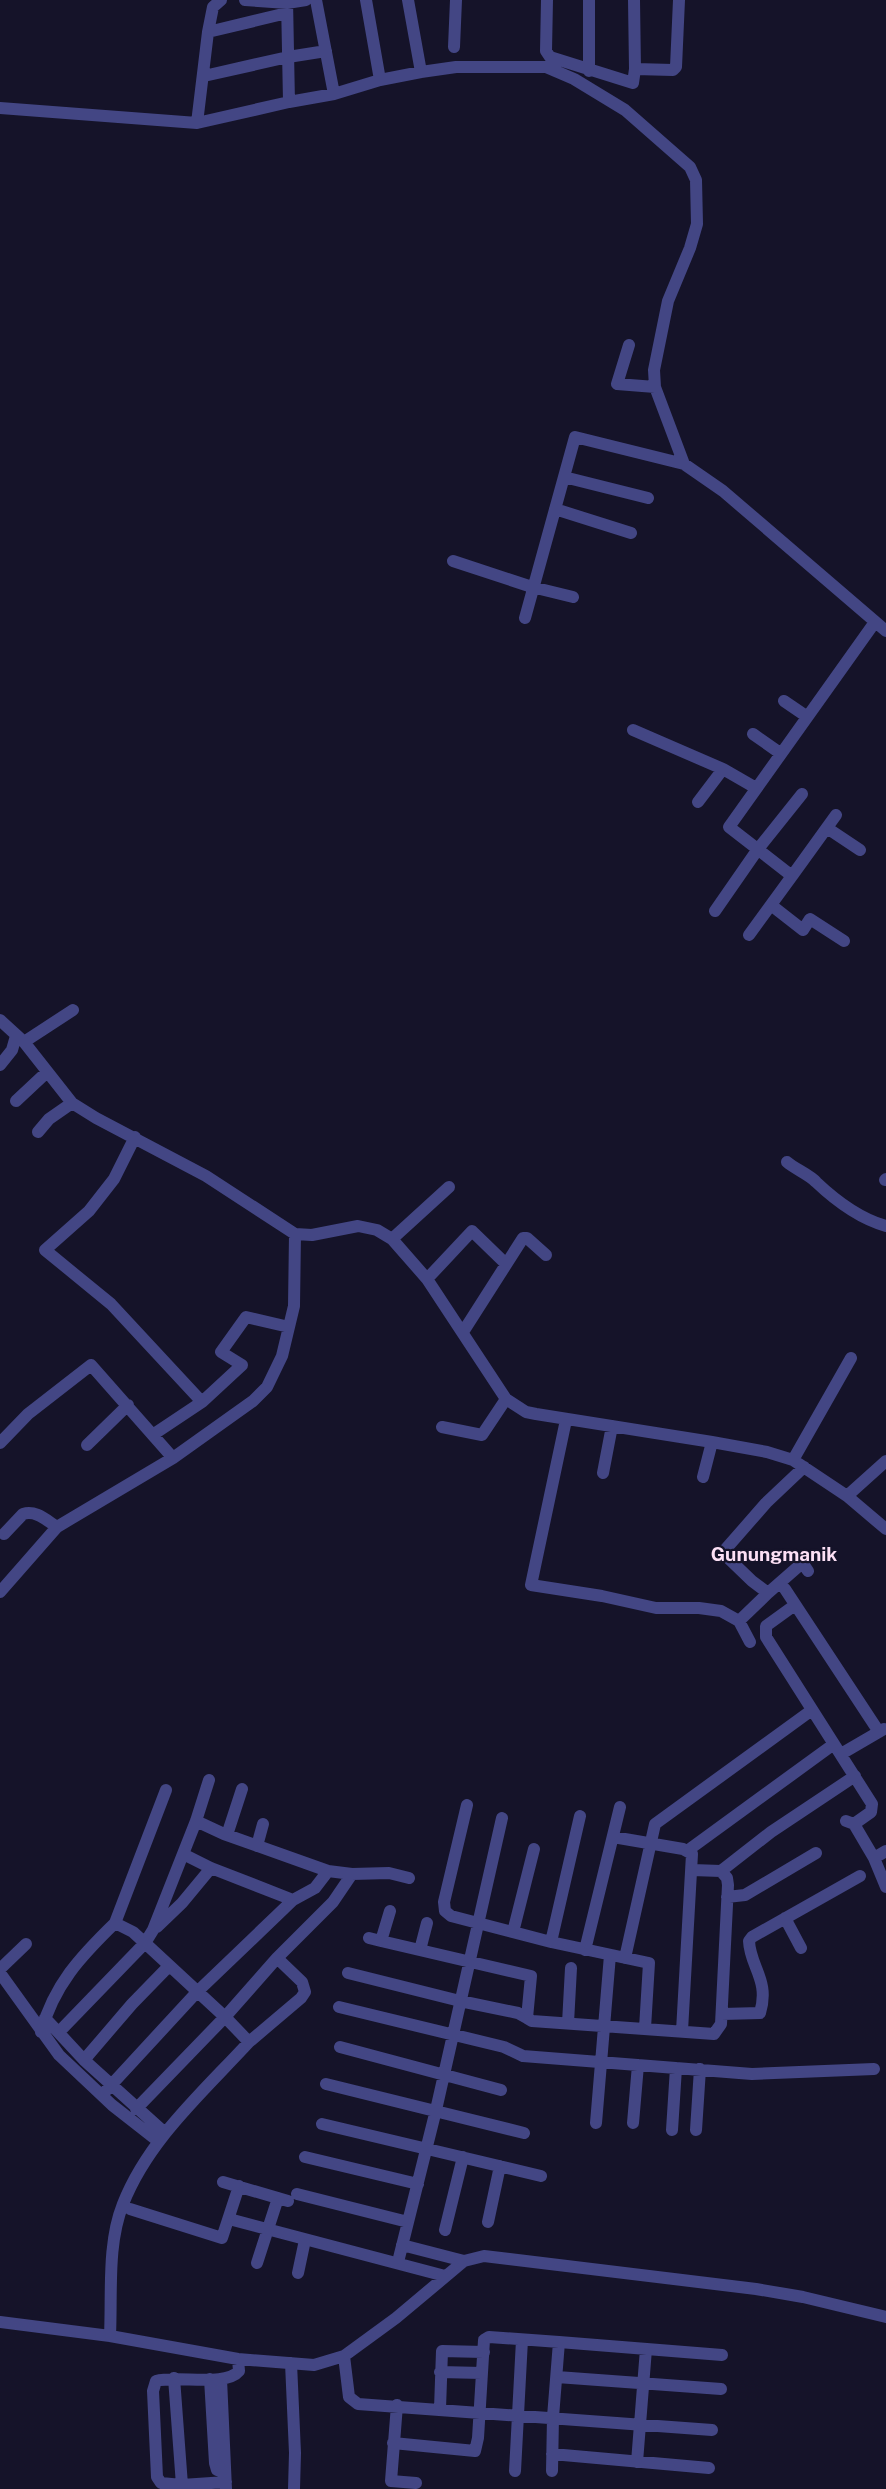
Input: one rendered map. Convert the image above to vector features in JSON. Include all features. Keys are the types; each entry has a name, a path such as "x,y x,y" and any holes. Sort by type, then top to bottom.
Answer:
{"street":[{"path":"196,123 213,7 221,0"},
{"path":"245,0 287,5"},
{"path":"208,32 306,0"},
{"path":"316,0 334,94"},
{"path":"366,0 380,80"},
{"path":"408,0 421,72"},
{"path":"454,47 456,0"},
{"path":"547,0 546,51 554,60 633,83 635,70 634,0"},
{"path":"588,71 589,0"},
{"path":"635,70 675,69 678,56 679,0"},
{"path":"287,5 289,102"},
{"path":"204,76 288,57 326,51"},
{"path":"0,108 196,123 334,94 380,80 456,67 546,66 574,79 625,110 690,167 696,180 697,224 690,248 668,301 656,353 655,387 684,464"},
{"path":"629,345 617,384 655,387"},
{"path":"525,618 532,587 575,437 684,464 722,491 886,630"},
{"path":"564,477 648,498"},
{"path":"554,509 631,533"},
{"path":"453,561 532,587 573,597"},
{"path":"792,876 729,827 806,716 875,622"},
{"path":"784,701 806,716"},
{"path":"633,730 723,769 756,788"},
{"path":"753,734 780,754"},
{"path":"698,802 723,769"},
{"path":"715,911 758,849 802,794"},
{"path":"748,935 836,815"},
{"path":"827,828 860,850"},
{"path":"771,904 803,930 810,919 844,940"},
{"path":"0,1064 20,1039 73,1010"},
{"path":"0,1020 20,1039 72,1103 96,1118 206,1176 295,1234 312,1235 358,1226 377,1230 392,1239 427,1279 463,1332 483,1367 506,1399 526,1412 767,1452 798,1463 847,1496 886,1529"},
{"path":"16,1101 47,1072"},
{"path":"38,1132 49,1119 72,1103"},
{"path":"135,1137 114,1179 89,1211 45,1250 111,1304 202,1402"},
{"path":"787,1162 816,1182 829,1194 873,1221 886,1226"},
{"path":"392,1239 449,1187"},
{"path":"427,1279 472,1231 505,1263"},
{"path":"0,1592 57,1527 173,1458 253,1401 267,1387 282,1356 294,1306 295,1234"},
{"path":"463,1332 505,1263 525,1237 546,1255"},
{"path":"154,1434 202,1402 242,1365 221,1352 246,1317 289,1327"},
{"path":"768,1593 752,1581 725,1555 724,1551 798,1463 851,1358"},
{"path":"0,1443 28,1414 90,1365 154,1434 173,1458"},
{"path":"442,1427 482,1435 506,1399"},
{"path":"87,1445 128,1405"},
{"path":"566,1420 531,1585 602,1596 656,1608 712,1609 720,1611 739,1621 750,1642"},
{"path":"603,1473 612,1426"},
{"path":"703,1477 712,1442"},
{"path":"847,1496 886,1460"},
{"path":"4,1534 23,1514 30,1512 57,1527"},
{"path":"739,1621 800,1565 804,1565 808,1571"},
{"path":"687,1851 838,1749 882,1730 784,1589"},
{"path":"795,1605 766,1626 766,1637 855,1776 873,1808 850,1822 874,1858 886,1887"},
{"path":"625,1958 655,1824 660,1818 812,1710"},
{"path":"692,1870 720,1871 771,1832 855,1776"},
{"path":"59,2032 145,1943 153,1930 196,1822 209,1780"},
{"path":"227,1835 242,1789"},
{"path":"41,2032 59,1985 78,1961 115,1923 166,1790"},
{"path":"467,1805 444,1902 445,1911 451,1916 479,1924 585,1950 649,1963 645,2028"},
{"path":"585,1950 620,1807"},
{"path":"551,1942 580,1816"},
{"path":"398,2262 436,2110 502,1818"},
{"path":"196,1822 328,1871 352,1874 389,1873 409,1878"},
{"path":"257,1846 263,1824"},
{"path":"613,1837 687,1851 692,1854 682,2031"},
{"path":"514,1932 534,1849"},
{"path":"874,1858 886,1851"},
{"path":"727,1897 745,1895 816,1853"},
{"path":"183,1854 211,1868 293,1900"},
{"path":"153,1930 182,1903 211,1868"},
{"path":"102,2095 197,1992 293,1900 316,1888 328,1871"},
{"path":"348,1973 460,2001 518,2013 532,2021 714,2034 720,2029 722,2014 727,1897 727,1878 720,1871"},
{"path":"136,2109 225,2017 276,1958 333,1902 352,1874"},
{"path":"722,2014 760,2013 763,1992 761,1976 749,1941 785,1918 860,1876"},
{"path":"390,1911 375,1939 470,1962 532,1970 526,2018"},
{"path":"785,1918 800,1948"},
{"path":"115,1923 133,1932 225,2017 249,2042"},
{"path":"420,1950 427,1923"},
{"path":"26,1944 0,1971 25,2005 41,2032 60,2055 102,2095 162,2137"},
{"path":"596,2123 610,1955"},
{"path":"110,2336 112,2256 123,2204 131,2187 162,2137 249,2042 301,1998 304,1992 302,1982 276,1958"},
{"path":"84,2060 132,2004 169,1966"},
{"path":"568,2023 571,1968"},
{"path":"339,2007 504,2047 523,2056 752,2074 874,2069"},
{"path":"45,2018 84,2060 113,2084 162,2137"},
{"path":"340,2047 500,2090"},
{"path":"633,2124 638,2065"},
{"path":"672,2130 676,2068"},
{"path":"696,2130 700,2069"},
{"path":"326,2084 524,2133"},
{"path":"322,2124 541,2176"},
{"path":"445,2230 463,2156"},
{"path":"305,2157 418,2184"},
{"path":"488,2222 500,2166"},
{"path":"223,2182 288,2198 408,2222"},
{"path":"130,2209 220,2238 223,2237 239,2186"},
{"path":"257,2263 267,2230 288,2198"},
{"path":"229,2219 305,2240 398,2262 445,2276"},
{"path":"298,2273 305,2240"},
{"path":"402,2245 464,2261"},
{"path":"0,2322 110,2336 238,2359 314,2365 344,2356 396,2318 464,2261 484,2256 803,2296 886,2317"},
{"path":"393,2443 475,2451 484,2340 489,2337 722,2355"},
{"path":"515,2471 522,2340"},
{"path":"552,2471 553,2416 559,2342"},
{"path":"638,2462 646,2349"},
{"path":"440,2409 442,2351 484,2352"},
{"path":"344,2356 349,2396 354,2402 517,2415 553,2416 712,2430"},
{"path":"216,2379 226,2481 182,2485 161,2483 157,2477 153,2391 156,2381 174,2378 216,2379 236,2374 239,2370 238,2359"},
{"path":"291,2364 295,2453 294,2489"},
{"path":"440,2372 482,2373"},
{"path":"557,2377 721,2388"},
{"path":"174,2378 182,2485"},
{"path":"397,2405 391,2481 416,2484"},
{"path":"552,2454 709,2468"}],"district":[{"name":"Gunungmanik","path":"774,1554"}]}
